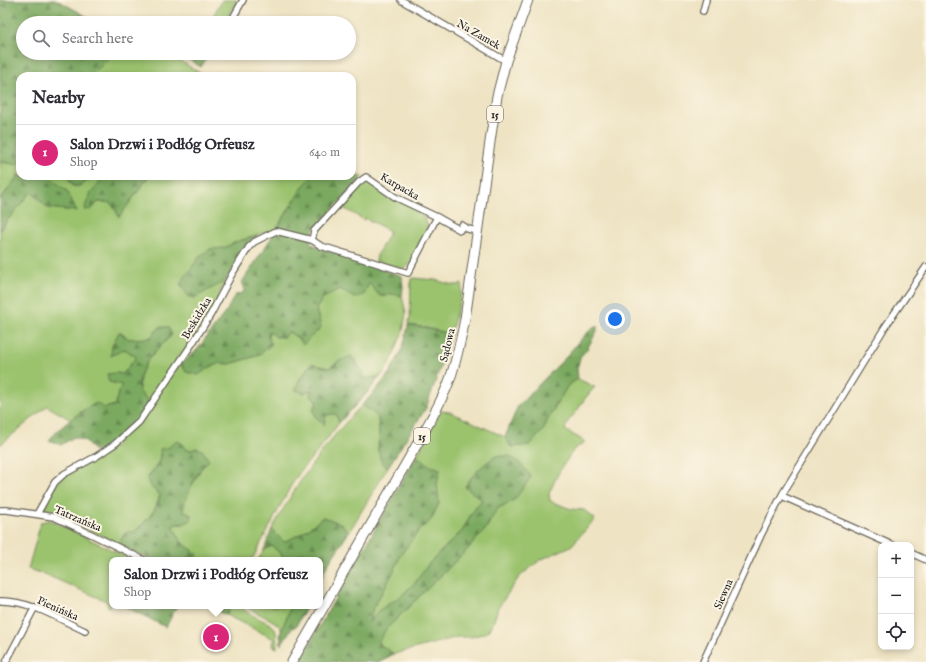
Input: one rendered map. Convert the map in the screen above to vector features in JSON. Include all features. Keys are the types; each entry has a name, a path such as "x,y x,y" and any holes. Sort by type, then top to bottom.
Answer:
{"main road":[{"name":"Sądowa","path":"323,608 433,416 450,381 461,343 465,319 496,102 506,61 528,0"},
{"name":"Sądowa","path":"292,662 322,609"}],"street":[{"path":"234,16 243,0"},
{"name":"Na Zamek","path":"401,0 506,61"},
{"path":"703,11 706,0"},
{"name":"Karpacka","path":"312,240 314,231 359,182 366,177 396,197 460,230 462,225 477,231"},
{"name":"Beskidzka","path":"37,514 55,482 64,474 97,456 116,443 139,422 192,344 211,314 232,274 249,247 254,242 276,231 312,240 321,246 408,273 437,217"},
{"name":"Siewna","path":"703,662 761,535 782,496 885,327 926,267"},
{"path":"782,496 885,542"},
{"name":"Tatrzańska","path":"0,510 54,517 138,557"},
{"path":"914,554 926,560"},
{"name":"Pienińska","path":"0,601 35,607 85,631"},
{"path":"6,662 35,607"}],"green space":[{"path":"0,0 57,0 86,16 16,16 16,60 107,60 95,72 16,72 16,164 0,163"},
{"path":"222,0 237,0 228,16 213,16"},
{"path":"107,60 179,60 198,72 95,72"},
{"path":"190,60 205,60 201,67"},
{"path":"0,163 16,164 16,178 0,200"},
{"path":"356,175 362,177 312,232 310,243 325,250 402,276 402,296 394,294 380,296 369,283 364,295 354,298 340,289 323,298 316,309 321,328 303,345 299,339 289,332 284,337 276,337 269,331 268,337 272,344 259,355 230,364 220,363 210,367 198,375 186,372 181,364 197,350 227,310 235,295 244,292 242,282 304,185 309,180 356,180"},
{"path":"16,178 16,180 54,180 67,191 77,211 48,208 31,192 0,230 0,200"},
{"path":"53,180 69,180 73,186 79,186 89,180 101,180 89,196 98,202 109,202 114,207 119,217 146,180 309,180 304,185 276,229 236,242 224,248 210,249 228,277 208,316 149,402 139,391 139,381 142,371 153,354 172,335 160,327 150,338 129,339 120,332 111,355 125,349 136,357 123,374 116,373 123,385 118,393 115,405 105,408 85,409 71,420 47,406 0,445 0,230 31,192 48,208 77,211"},
{"path":"69,180 89,180 79,186 73,186"},
{"path":"101,180 146,180 119,217 114,206 107,202 98,202 92,209 84,210 89,196"},
{"path":"365,180 420,210 428,226 412,262 404,269 376,261 377,255 390,231 365,218 364,220 340,206 345,199"},
{"path":"259,235 248,246 228,277 220,284 194,298 189,297 180,284 199,257 210,249 224,248 236,242"},
{"path":"413,278 435,280 453,285 462,283 461,296 451,334 408,325 410,318 411,280"},
{"path":"369,283 380,296 394,294 402,296 406,313 403,331 392,359 381,376 364,379 339,361 329,368 320,366 307,368 298,381 312,390 317,403 313,409 316,417 324,424 326,415 336,413 339,423 293,482 254,557 189,557 188,548 172,527 175,524 183,524 183,506 188,493 201,469 209,460 197,448 191,450 185,449 184,445 176,440 160,453 157,464 147,479 152,488 160,495 156,506 146,520 134,532 125,533 119,545 93,531 46,513 45,507 47,502 53,489 62,478 114,447 181,364 198,375 210,367 220,363 230,364 259,355 268,337 269,331 284,337 288,332 297,338 303,345 321,328 316,309 323,298 340,289 347,294"},
{"path":"408,325 451,334 426,408 388,467 382,463 378,451 378,418 362,405 392,369 406,337"},
{"path":"597,326 597,331 587,349 581,356 577,368 578,379 568,385 544,429 530,445 511,447 505,437 518,406 567,356 585,335"},
{"path":"160,327 168,327 172,335 148,360 142,371 139,381 139,391 149,402 138,420 108,446 95,452 86,441 74,437 61,445 49,440 71,419 96,403 105,408 115,405 122,385 109,382 107,374 123,374 136,357 125,349 111,356 112,346 119,332 129,339 150,338"},
{"path":"351,356 362,372 364,379 381,376 339,423 336,414 326,415 324,425 316,417 313,409 317,403 315,398 310,395 312,390 303,393 296,390 297,384 312,363 329,368 339,361"},
{"path":"578,379 595,387 570,419 565,430 584,441 584,443 574,449 559,472 549,493 550,501 571,509 584,510 595,519 571,546 540,560 519,577 498,608 493,624 486,633 471,637 458,637 394,654 378,643 386,629 464,553 485,530 497,509 515,499 496,456 479,469 465,487 482,500 471,514 463,530 430,562 415,583 401,596 378,611 369,623 373,608 394,571 400,556 419,530 431,520 439,503 437,484 440,469 430,466 423,460 416,457 441,411 450,412 505,437 511,447 529,445 544,429 568,385"},
{"path":"362,405 378,418 378,451 382,463 388,467 349,532 342,524 323,517 305,531 284,542 272,529 281,512 312,464"},
{"path":"176,440 184,445 185,449 191,450 197,448 202,450 209,460 202,467 185,501 183,511 192,516 190,521 183,524 175,524 173,527 181,542 198,554 196,557 145,557 119,545 125,532 135,532 150,515 159,501 160,495 150,486 147,479 159,462 160,449 168,448"},
{"path":"496,456 510,456 522,465 531,477 515,499 497,509 485,530 464,553 386,629 378,643 394,654 378,662 299,662 416,457 423,460 430,466 440,469 437,484 439,503 431,520 419,530 400,556 394,571 373,608 369,622 378,611 401,596 415,583 430,562 463,530 471,514 482,500 465,487 479,469"},
{"path":"323,517 342,524 349,532 325,569 323,575 323,557 282,557 272,546 264,550 272,529 284,542 305,531"},
{"path":"49,520 127,557 109,557 109,607 106,601 44,574 28,569 41,522"},
{"path":"272,546 282,557 260,557 264,550"},
{"path":"130,609 175,609 166,627"},
{"path":"213,609 229,609 226,615"},
{"path":"229,609 244,609 248,613 270,624 275,628 277,648 273,646 274,639 226,615"},
{"path":"251,609 290,609 282,631 275,622"},
{"path":"290,609 305,609 296,626 291,629 281,645 280,634"}],"place":[{"name":"Salon Drzwi i Podłóg Orfeusz","path":"216,637"}]}
